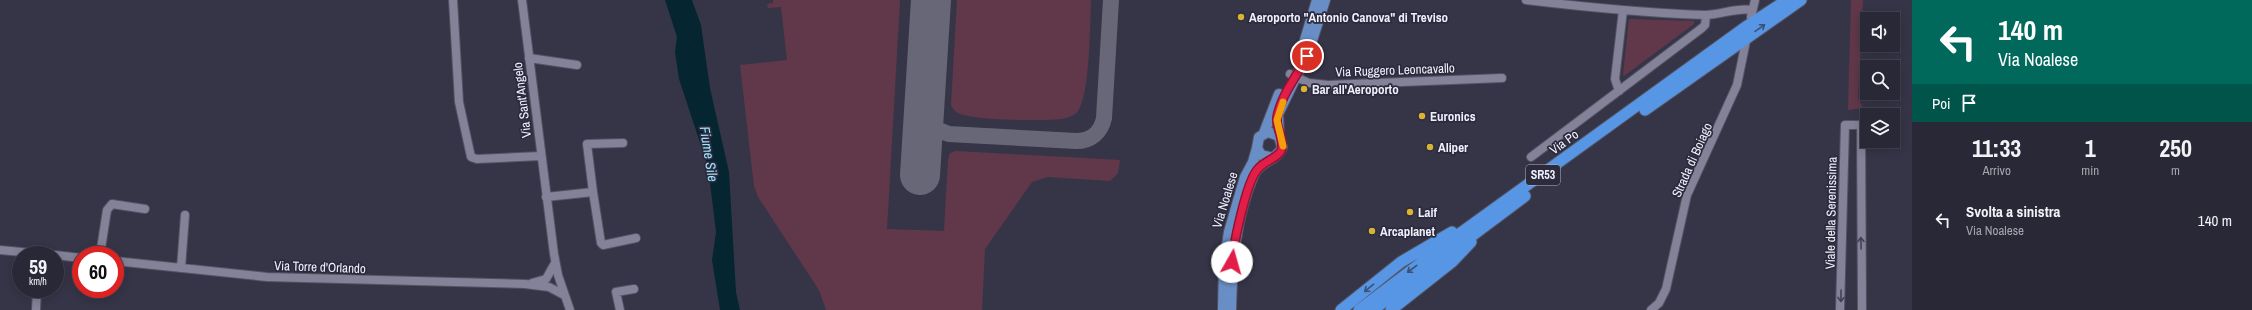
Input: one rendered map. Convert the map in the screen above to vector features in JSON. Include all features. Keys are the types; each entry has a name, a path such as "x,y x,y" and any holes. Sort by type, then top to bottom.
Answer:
{"highway":[{"name":"Via Po","path":"1373,310 1487,219 1742,30 1787,0"},
{"name":"Via Po","path":"1359,310 1716,58 1801,0"},
{"path":"1341,310 1401,262 1434,241 1487,219"},
{"path":"1391,310 1452,262 1487,219"}],"main road":[{"path":"1317,0 1304,46 1293,76 1278,114 1279,136 1282,148 1280,153 1273,158 1261,155 1257,148 1257,140 1264,133 1272,110 1293,76 1313,42 1325,0"},
{"path":"1264,133 1272,132 1279,136"},
{"name":"Via Noalese","path":"1222,310 1224,265 1229,232 1245,177 1253,162 1257,148"},
{"name":"Via Noalese","path":"1231,310 1232,262 1242,213 1255,172 1273,158"}],"street":[{"path":"453,0 459,102 471,157 477,159 541,156"},
{"name":"Via Sant'Angelo","path":"522,0 555,263 570,310"},
{"path":"1526,0 1622,10 1706,15 1742,8 1752,13 1754,0"},
{"path":"1619,91 1615,79 1622,10"},
{"path":"1531,157 1705,26 1706,15"},
{"name":"Strada di Boiago","path":"1651,310 1659,303 1666,289 1687,195 1737,85 1746,41"},
{"path":"529,58 577,65"},
{"name":"Via Ruggero Leoncavallo","path":"1293,76 1310,83 1351,85 1502,78"},
{"name":"Viale della Serenissima","path":"1840,310 1845,125 1857,125 1862,310"},
{"path":"623,143 587,144 593,192 601,243 603,245 636,238"},
{"path":"546,197 593,192"},
{"path":"101,246 107,210 112,204 145,209"},
{"path":"181,268 185,215"},
{"path":"0,250 12,251"},
{"name":"Via Torre d'Orlando","path":"124,262 267,277 546,284 564,295"},
{"path":"546,284 555,263"},
{"path":"546,284 560,280"},
{"path":"620,310 616,292 634,289"},
{"path":"36,310 37,298"}],"shaded area":[{"path":"773,0 900,0 887,229 944,231 948,160 950,153 956,151 1120,160 1118,173 1110,181 1048,177 1032,182 985,249 982,310 826,310 819,290 758,197 754,186 740,65 787,60 781,7 768,8 767,4 773,3"},
{"path":"957,0 1091,0 1087,75 1082,103 1078,111 1064,119 1053,120 991,119 964,115 956,112 951,105"},
{"path":"1851,0 1863,0 1862,12 1860,12 1860,52 1858,98 1863,108 1848,110"},
{"path":"1629,19 1694,21 1694,24 1624,76"}],"water":[{"name":"Fiume Sile","path":"665,0 692,0 701,25 710,88 729,172 736,292 740,310 720,310 712,260 716,232 708,167 679,79 675,52 677,37"}],"taxiway":[{"path":"925,99 926,112 930,122 937,129 949,134 1076,141 1090,138 1098,132 1104,118 1111,0"}],"runway":[{"path":"920,175 931,0"}],"slow traffic":[{"path":"1283,102 1278,114 1277,125 1283,146"}],"place":[{"name":"Aeroporto \"Antonio Canova\" di Treviso","path":"1241,17"},
{"name":"Bar all'Aeroporto","path":"1304,89"},
{"name":"Euronics","path":"1422,116"},
{"name":"Aliper","path":"1430,147"},
{"name":"Laif","path":"1410,212"},
{"name":"Arcaplanet","path":"1372,231"}],"route":[{"path":"1232,262 1234,242 1251,182 1255,172 1281,151 1283,144 1279,136 1277,123 1278,115 1284,100 1307,56"}]}
